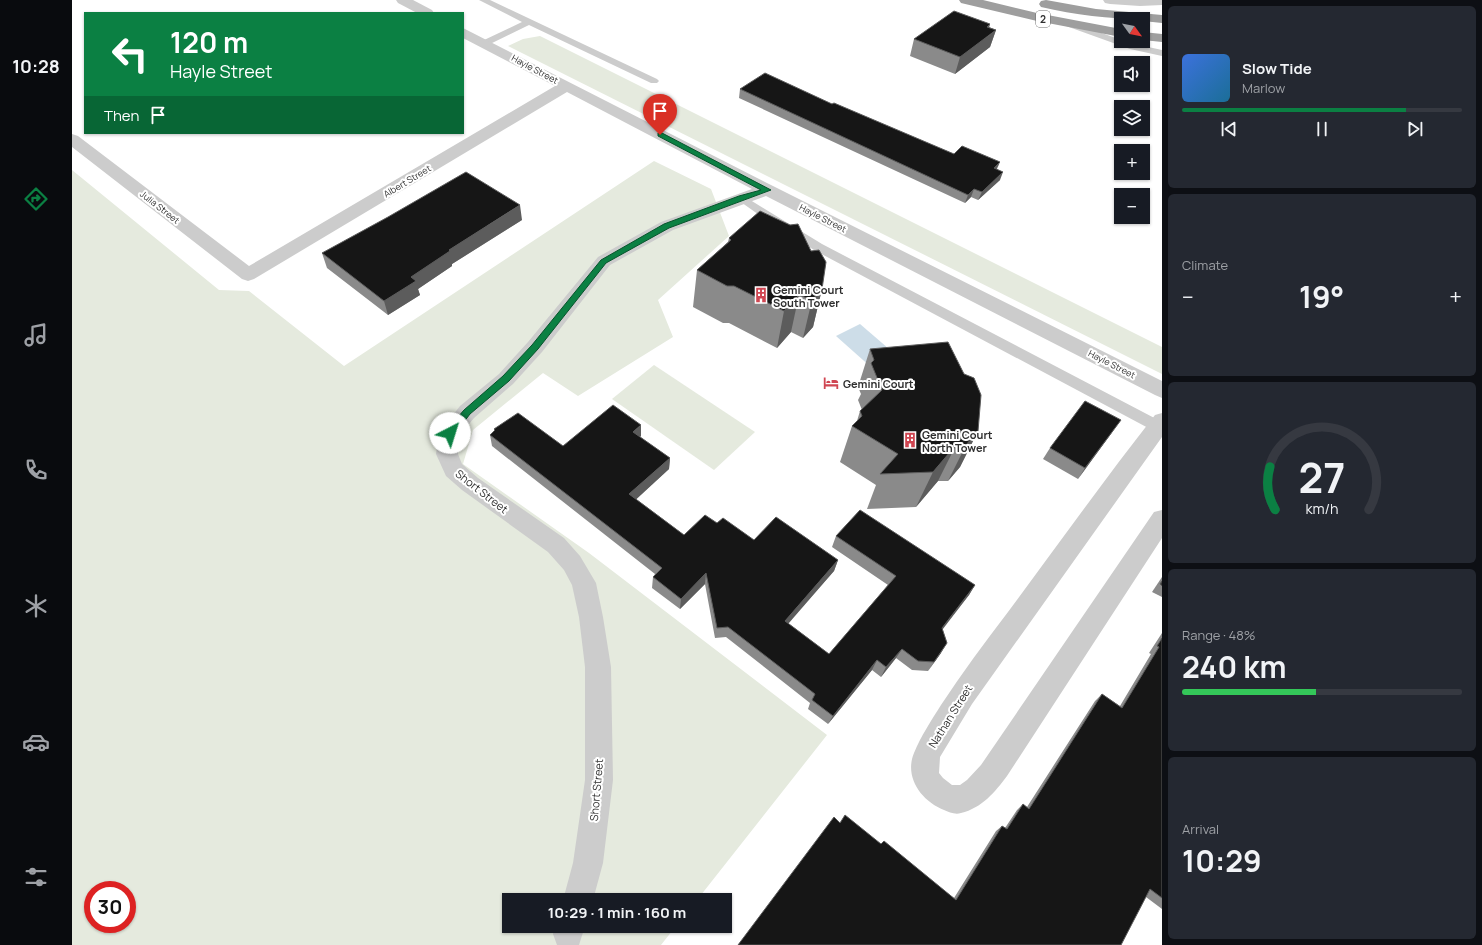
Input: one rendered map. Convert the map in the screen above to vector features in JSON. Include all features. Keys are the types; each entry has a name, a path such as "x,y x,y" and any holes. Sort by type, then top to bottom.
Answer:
{"highway":[{"name":"2","path":"966,0 1012,12 1114,32"},
{"name":"2","path":"1034,1 1096,12 1162,19"},
{"path":"1150,37 1162,38"}],"street":[{"path":"403,0 426,12"},
{"path":"1110,0 1140,2 1162,1"},
{"name":"Hayle Street","path":"464,32 767,190 1162,390"},
{"name":"Albert Street","path":"248,275 566,86"},
{"name":"Julia Street","path":"72,140 248,275"},
{"name":"Short Street","path":"580,893 588,863 599,780 598,667 592,617 584,583 572,563 556,545 470,484 454,470 448,454 450,433 467,412 506,379 535,347 604,261 667,226 767,190"},
{"name":"Nathan Street","path":"1160,425 971,683 930,748 926,760 926,774 930,785 940,794 946,798 958,800 971,795 981,787 997,766 1162,519"}],"lane":[{"path":"483,0 654,81"},
{"path":"485,43 529,22"},
{"path":"1063,22 1134,47 1162,53"},
{"path":"742,198 766,215 818,247 1160,425"}],"shaded area":[{"path":"540,36 1162,347 1162,374 508,46 523,39"},
{"path":"654,161 711,189 729,236 658,300 673,337 578,396 543,373 473,430 463,464 589,553 827,735 703,893 502,893 502,933 670,933 661,945 72,945 72,170 219,290 249,291 344,366"},
{"path":"860,324 896,355 872,368 836,336"},
{"path":"654,365 755,432 714,470 612,399"}],"building":[{"path":"954,11 990,24 987,27 996,30 960,57 914,39"},
{"path":"765,73 832,104 834,103 954,154 962,146 1000,162 994,168 1003,172 982,192 974,189 968,195 740,89"},
{"path":"466,172 520,205 449,250 450,251 411,277 416,281 384,301 322,253 388,217"},
{"path":"760,211 790,225 798,224 811,251 819,250 826,262 822,289 812,300 799,295 784,311 734,286 727,286 697,270 731,240 729,238"},
{"path":"948,342 964,374 974,378 981,395 978,431 966,445 956,445 933,472 880,474 898,454 852,426 862,416 860,411 882,390 871,363 874,360 870,349"},
{"path":"1085,401 1121,420 1085,468 1050,448"},
{"path":"613,405 641,425 633,432 670,458 629,494 684,535 705,515 717,523 723,518 754,540 776,517 838,560 785,621 829,654 896,576 836,536 860,510 975,585 942,628 947,643 934,662 918,661 902,649 886,667 877,660 833,716 812,700 815,694 728,627 717,628 706,573 681,599 653,577 662,568 490,435 495,430 494,429 518,413 563,446"},
{"path":"1162,638 1162,898 1150,889 1121,945 738,945 834,817 840,823 845,815 881,844 884,841 956,900 1002,826 1007,829 1023,804 1029,809 1102,694 1122,708 1159,647 1157,646"}],"place":[{"name":"Gemini Court South Tower","path":"761,295"},
{"name":"Gemini Court","path":"831,383"},
{"name":"Gemini Court North Tower","path":"910,440"}],"route":[{"path":"450,433 467,412 506,379 535,347 604,261 667,226 767,190 660,135"}]}
